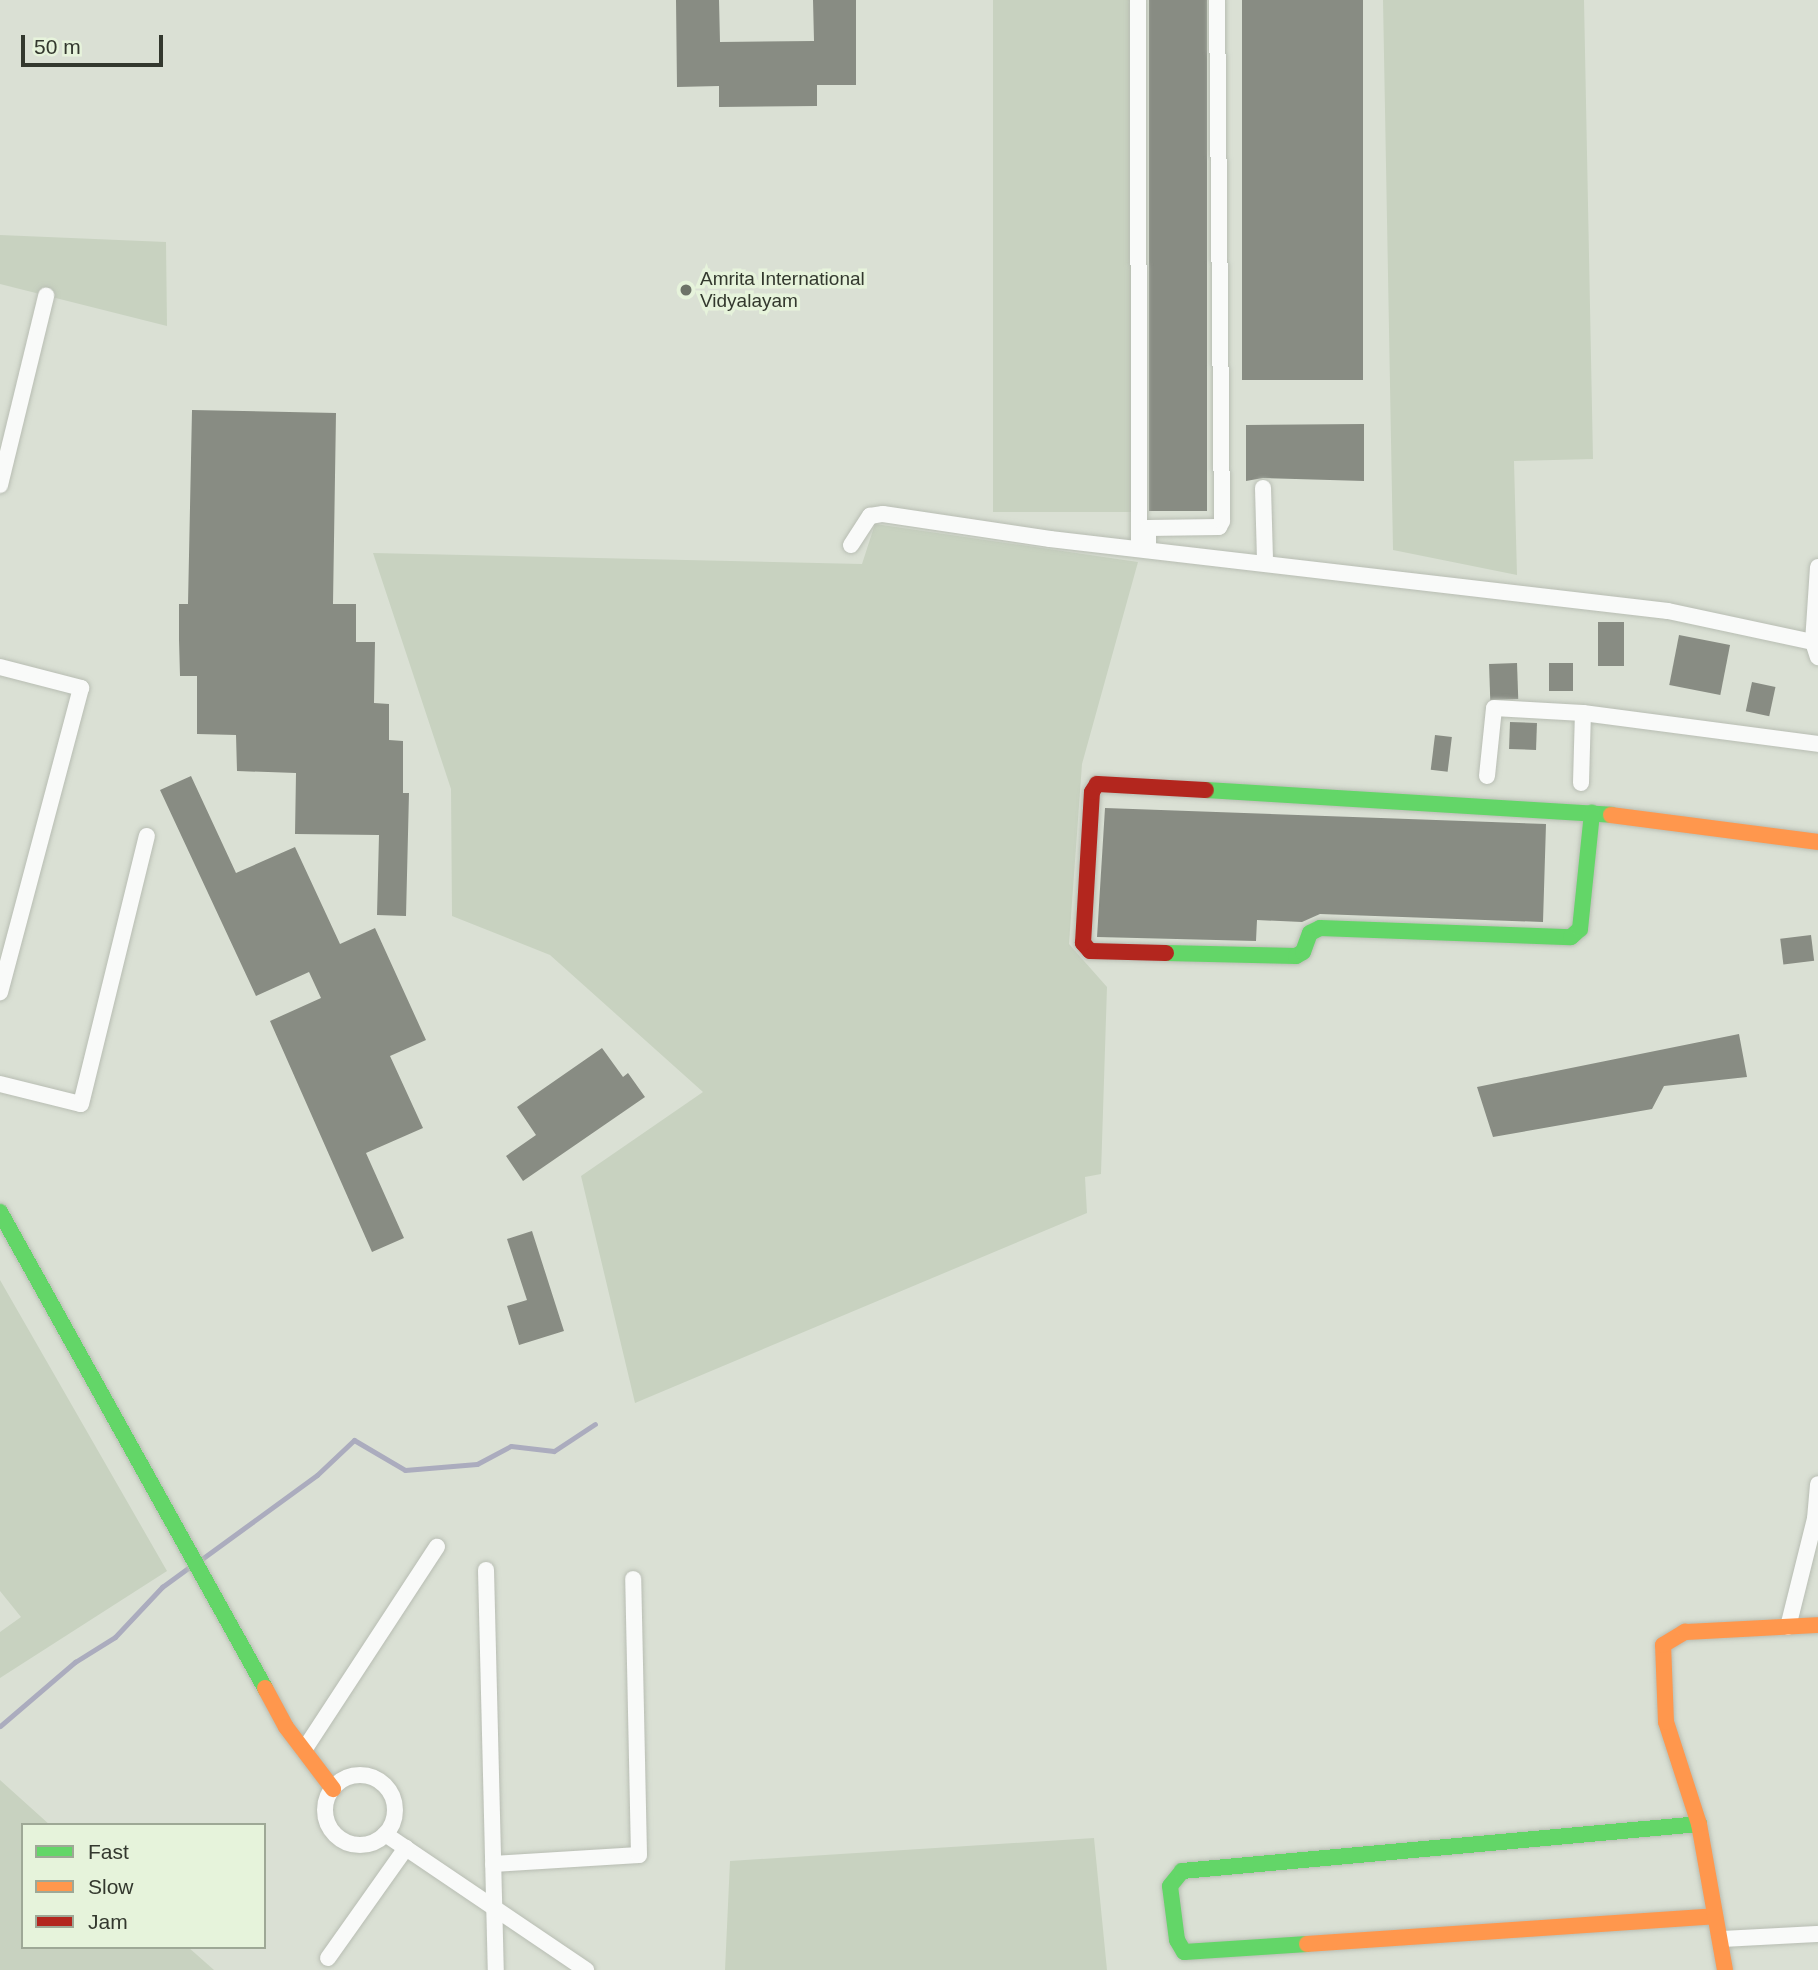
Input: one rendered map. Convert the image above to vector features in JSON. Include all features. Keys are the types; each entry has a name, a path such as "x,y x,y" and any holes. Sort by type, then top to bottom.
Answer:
{"street":[{"path":"1138,0 1143,547"},
{"path":"1144,528 1219,527 1222,521 1217,0"},
{"path":"0,485 46,296"},
{"path":"1263,488 1265,561"},
{"path":"851,545 870,516 883,514 1050,539 1265,561 1668,611 1815,650 1818,567"},
{"path":"0,667 81,688 0,992"},
{"path":"1488,776 1494,708 1583,713 1818,744"},
{"path":"1581,783 1583,713"},
{"path":"1592,813 1580,929 1571,937 1320,928 1310,933 1303,951 1296,956 1090,951 1083,943 1092,792 1097,784 1592,813 1818,842"},
{"path":"0,1084 81,1104 147,836"},
{"path":"0,1212 286,1727 333,1789"},
{"path":"1788,1628 1817,1519 1818,1484"},
{"path":"304,1750 437,1547"},
{"path":"486,1570 496,1970"},
{"path":"493,1864 639,1855 633,1579"},
{"path":"1725,1970 1699,1824 1666,1722 1663,1645 1685,1632 1818,1625"},
{"path":"353,1776 381,1782 395,1807 386,1834 357,1845 338,1837 325,1810 333,1789 353,1776"},
{"path":"1699,1824 1182,1871 1170,1886 1177,1940 1184,1952 1714,1916"},
{"path":"386,1834 586,1970"},
{"path":"327,1958 407,1848"},
{"path":"1721,1939 1818,1934"}],"green space":[{"path":"993,0 1131,0 1131,512 993,512"},
{"path":"1383,0 1584,0 1593,459 1514,461 1517,575 1393,550"},
{"path":"0,235 166,242 167,326 0,284"},
{"path":"875,524 1138,562 1082,764 1069,944 1107,987 1101,1174 1085,1177 1087,1213 635,1403 581,1176 703,1092 550,955 452,916 451,789 373,553 862,564"},
{"path":"0,1280 167,1571 0,1678 0,1632 21,1617 0,1591"},
{"path":"0,1780 48,1823 21,1823 21,1949 190,1949 214,1970 0,1970"},
{"path":"1094,1838 1107,1970 725,1970 730,1861"}],"building":[{"path":"676,0 719,0 720,42 814,41 813,0 856,0 856,85 817,85 817,106 719,107 719,86 677,87"},
{"path":"1149,0 1207,0 1207,511 1149,511"},
{"path":"1242,0 1363,0 1363,380 1242,380"},
{"path":"192,410 336,413 333,604 356,604 356,642 375,642 374,703 389,704 389,740 403,741 403,793 409,793 406,916 377,915 379,835 295,834 296,773 237,771 236,735 197,734 197,676 180,676 179,640 179,604 188,604"},
{"path":"1364,424 1364,481 1263,478 1246,481 1246,425"},
{"path":"1598,622 1624,622 1624,666 1598,666"},
{"path":"1679,635 1730,645 1720,695 1669,685"},
{"path":"1517,663 1518,699 1490,700 1489,664"},
{"path":"1549,663 1573,663 1573,691 1549,691"},
{"path":"1752,682 1775,687 1769,716 1746,711"},
{"path":"1510,722 1537,723 1536,750 1509,749"},
{"path":"1435,735 1452,737 1448,772 1431,770"},
{"path":"191,776 236,873 295,847 340,944 375,928 426,1040 390,1056 423,1128 366,1153 404,1238 372,1252 270,1021 321,998 309,972 256,996 160,790"},
{"path":"1105,808 1546,824 1543,922 1320,914 1302,922 1257,920 1256,941 1097,937"},
{"path":"1811,935 1814,961 1783,965 1780,939"},
{"path":"1739,1034 1747,1077 1664,1086 1652,1109 1493,1137 1477,1087"},
{"path":"602,1048 623,1077 628,1073 645,1097 523,1181 506,1156 536,1135 517,1107"},
{"path":"532,1231 564,1331 519,1345 507,1306 527,1300 507,1239"}],"waterway":[{"path":"199,1561 317,1475 354,1440 405,1470 477,1464 511,1446 554,1451 595,1424"},
{"path":"0,1726 75,1662 115,1637 162,1587 191,1566"}],"traffic: fast":[{"path":"1206,790 1611,815"},
{"path":"1166,953 1296,956 1303,952 1310,933 1320,928 1571,937 1580,929 1592,813"},
{"path":"0,1212 265,1688"},
{"path":"1307,1944 1184,1952 1177,1940 1170,1886 1182,1871 1699,1824"}],"traffic: slow":[{"path":"1611,815 1818,842"},
{"path":"1725,1970 1699,1824 1666,1722 1663,1645 1685,1632 1818,1625"},
{"path":"265,1688 286,1727 333,1789"},
{"path":"1307,1944 1714,1916"}],"traffic: jam":[{"path":"1166,953 1090,951 1083,943 1092,792 1097,784 1206,790"}],"place":[{"name":"Amrita International Vidyalayam","path":"686,290"}]}
